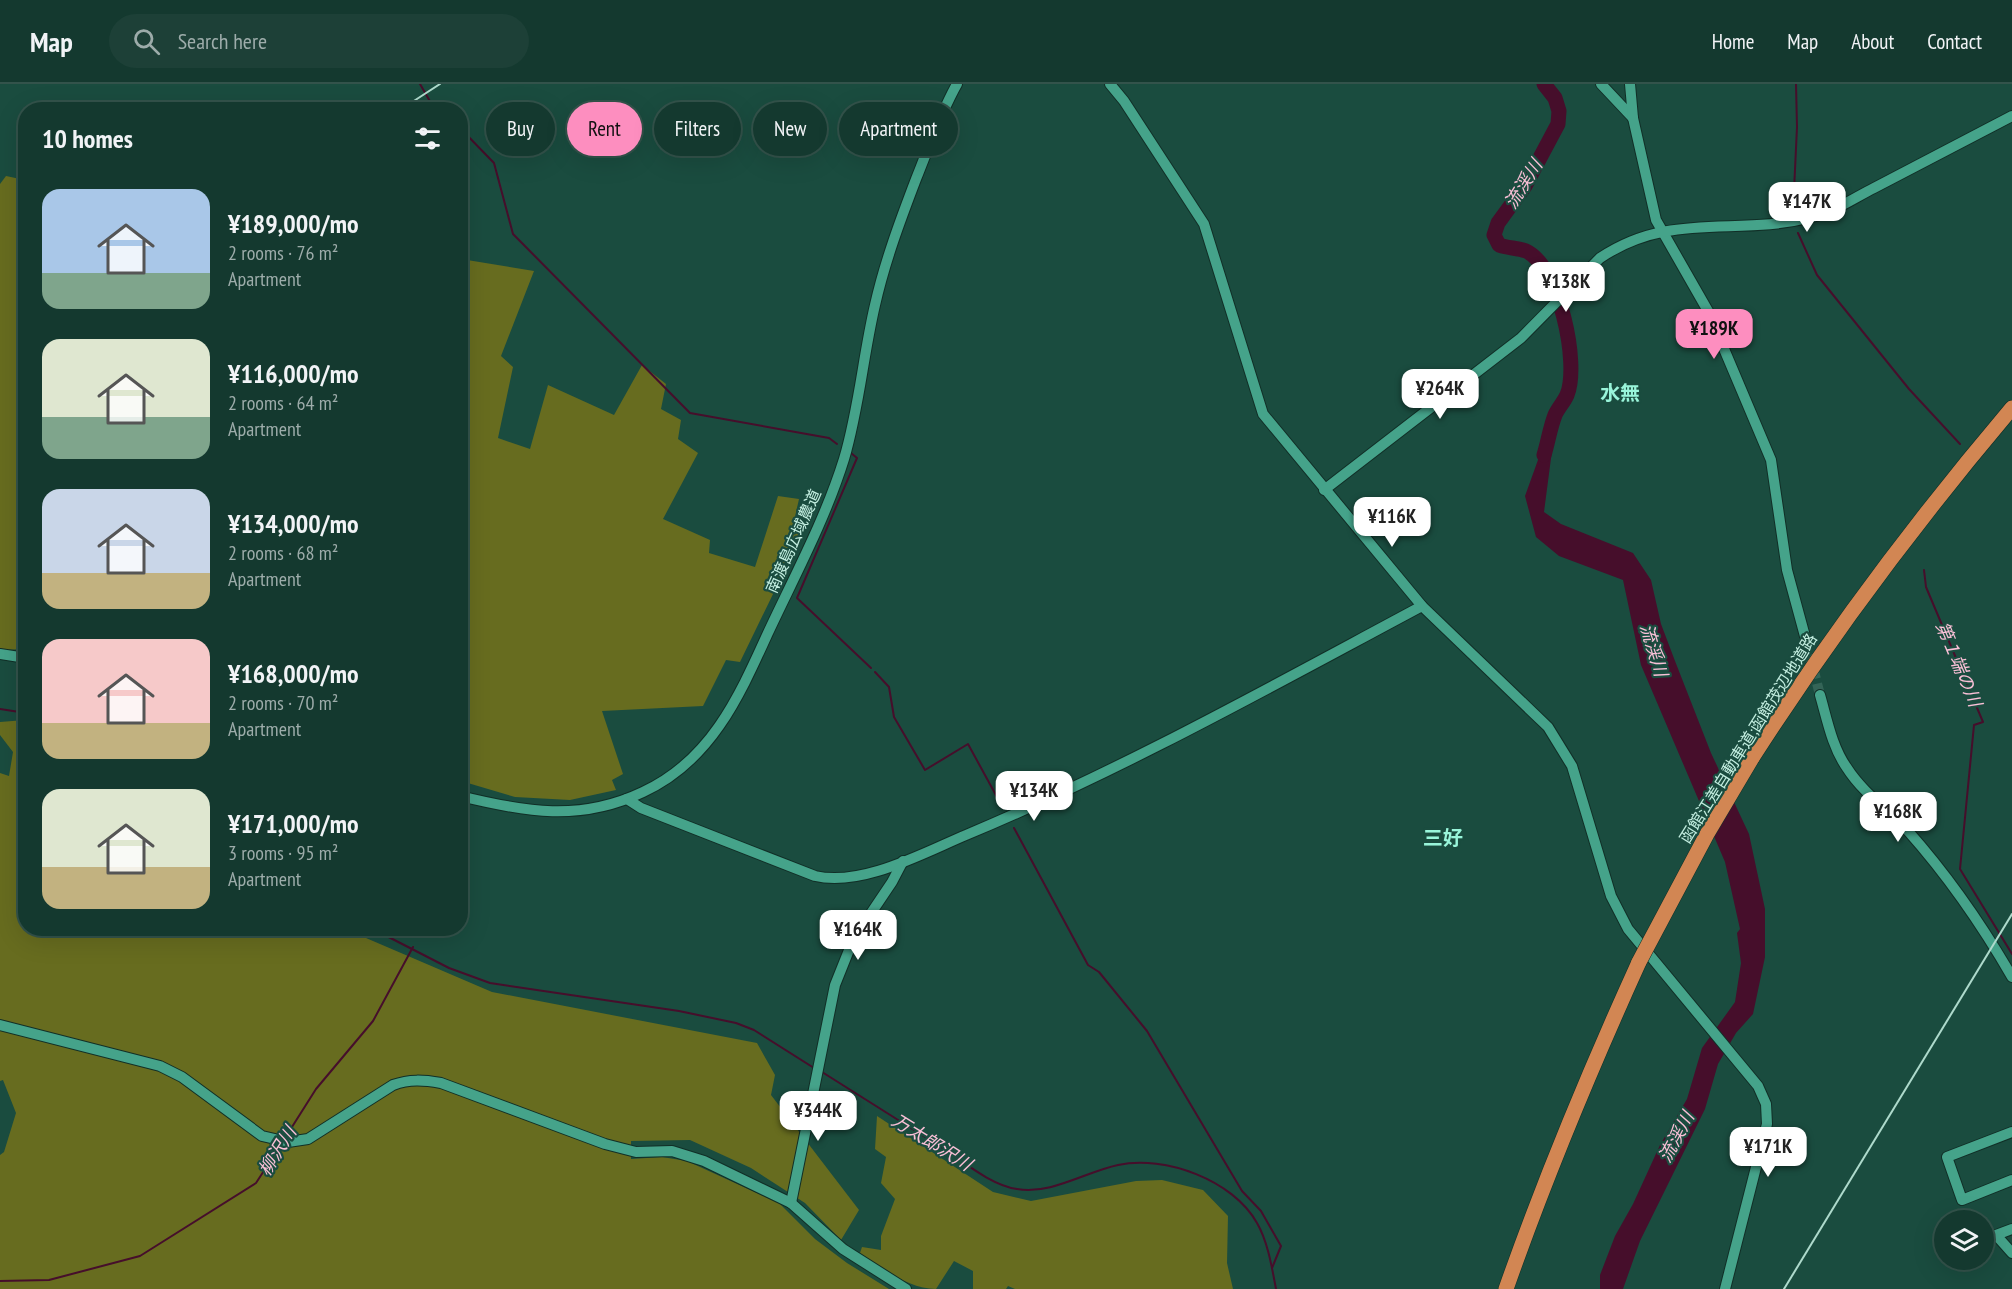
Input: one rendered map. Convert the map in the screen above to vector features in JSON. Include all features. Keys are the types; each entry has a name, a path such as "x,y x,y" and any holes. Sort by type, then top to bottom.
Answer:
{"highway":[{"name":"函館江差自動車道;函館茂辺地道路","path":"1506,1289 1569,1120 1639,962 1707,834 1752,758 1834,634 1951,480 2012,408"}],"street":[{"name":"南渡島広域農道","path":"468,798 516,810 544,813 573,811 627,799 668,778 706,746 722,725 745,685 834,487 851,431 885,261 934,133 957,84"},
{"path":"1110,84 1124,101 1204,224 1263,414 1422,606 1471,650 1548,727 1572,766 1611,896 1620,915 1650,958 1691,1003 1763,1096 1767,1124 1725,1289"},
{"path":"1600,84 1633,118"},
{"path":"1630,84 1633,118 1656,220 1708,311 1771,460 1787,570 1806,640"},
{"path":"1324,490 1536,324 1610,251 1641,236 1674,228 1774,223 1815,217 2012,116"},
{"path":"627,799 640,808 824,878 860,875 903,861 1042,803 1143,755 1422,606"},
{"path":"0,654 18,657"},
{"path":"1820,695 1834,744 1846,768 1866,792 1907,831 1980,922 2012,977"},
{"path":"791,1203 835,985 843,959 903,861"},
{"path":"0,1025 160,1066 191,1083 262,1136 277,1141 308,1139 393,1085 407,1080 422,1080 441,1083 561,1130 627,1151 672,1151 693,1156 791,1203 843,1250 906,1289"},
{"path":"2012,1132 1947,1157 1962,1200 2012,1180"},
{"path":"2012,1229 1996,1235 2012,1253"}],"green space":[{"path":"6,176 18,179 18,649 0,650 0,184"},
{"path":"468,260 534,271 501,356 513,367 498,438 530,449 548,385 614,415 642,365 666,384 661,409 681,420 678,439 698,453 663,519 710,540 709,553 755,567 778,496 799,499 795,517 808,522 740,662 726,660 703,706 602,711 623,774 612,780 616,790 570,800 515,797 468,783"},
{"path":"18,721 18,936 361,936 492,992 757,1043 775,1075 771,1095 859,1210 841,1240 805,1203 751,1168 690,1140 631,1141 631,1159 662,1157 687,1161 779,1203 815,1239 847,1263 889,1289 0,1289 0,1155 4,1152 16,1113 3,1080 0,1081 0,773 9,776 13,752 0,735 0,722"},
{"path":"877,1116 993,1192 1031,1201 1136,1181 1162,1180 1203,1190 1228,1216 1227,1263 1233,1289 1015,1289 1008,1286 1006,1289 973,1289 973,1271 954,1261 936,1289 906,1282 860,1253 862,1247 881,1250 881,1236 895,1199 881,1183 886,1157 875,1149"}],"water":[{"path":"1547,435 1553,443 1544,512 1561,524 1633,553 1651,580 1661,624 1675,661 1711,753 1749,834 1765,909 1765,957 1753,1014 1736,1033 1718,1064 1705,1109 1640,1241 1623,1289 1600,1289 1600,1275 1615,1236 1633,1204 1660,1145 1687,1099 1702,1048 1735,1002 1741,963 1737,933 1740,929 1725,862 1641,665 1623,580 1559,556 1536,537 1525,496"}],"waterway":[{"path":"420,84 430,102"},
{"name":"流渓川","path":"1544,84 1555,98 1559,111 1558,124 1525,186 1498,223 1494,235 1499,245 1526,251 1538,260 1548,275 1564,317 1571,362 1570,381 1567,395 1553,420 1544,455"},
{"name":"第１端の川","path":"1793,212 1797,127 1796,84"},
{"path":"468,136 494,163 513,234 690,413 829,438 837,444"},
{"name":"第１端の川","path":"1798,233 1817,275 1909,389 1960,444"},
{"path":"851,453 857,458 797,598 871,668"},
{"name":"第１端の川","path":"1924,570 1926,587 1983,722 1974,725 1960,869 2012,954"},
{"path":"875,672 889,687 894,717 925,770 968,744 1003,808"},
{"name":"万太郎沢川","path":"0,709 18,712"},
{"path":"1014,828 1088,965 1099,972 1147,1031 1242,1191 1261,1211 1281,1246 1272,1268"},
{"name":"万太郎沢川","path":"387,936 449,968 490,983 679,1011 736,1023 754,1030 814,1068"},
{"name":"柳沢川","path":"285,1138 316,1089 373,1021 413,947"},
{"name":"万太郎沢川","path":"822,1072 977,1172 1007,1187 1042,1189 1106,1168 1136,1163 1176,1168 1215,1183 1232,1194 1257,1223 1267,1247 1276,1289"},
{"name":"柳沢川","path":"0,1281 49,1280 140,1256 256,1183 282,1143"}],"tunnel":[{"path":"1806,640 1820,695"}],"railway":[{"path":"412,102 440,84"},
{"path":"1784,1289 2012,914"}],"district":[{"name":"水無","path":"1620,393"},
{"name":"三好","path":"1443,838"}]}
